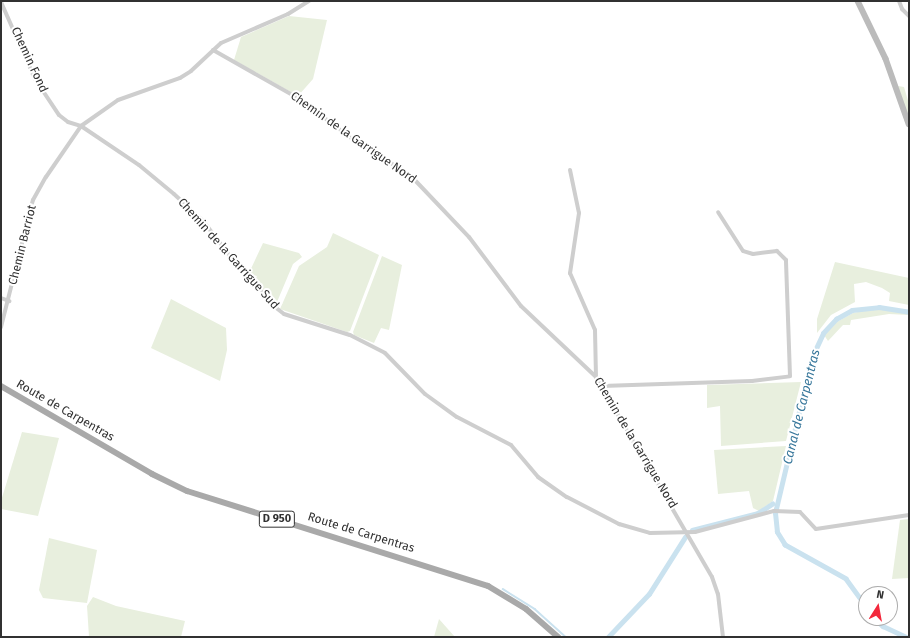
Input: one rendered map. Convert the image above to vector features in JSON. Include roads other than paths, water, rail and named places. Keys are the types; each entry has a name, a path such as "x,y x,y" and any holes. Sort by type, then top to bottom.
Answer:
{"main road":[{"name":"Route de Carpentras","path":"1,386 152,474 187,491 488,586 517,602 558,637"}],"street":[{"name":"Chemin Barriot","path":"1,327 9,301 33,200 46,177 82,126 104,109 125,97 180,78 191,71 221,43 288,14 309,1"},
{"path":"858,1 886,60 909,124"},
{"path":"899,1 902,9 909,16"},
{"name":"Chemin Fond","path":"1,2 35,78 50,104 68,122 82,126"},
{"name":"Chemin de la Garrigue Nord","path":"213,50 298,98 355,141 410,175 466,233 521,306 596,377 712,576 718,594 723,637"},
{"name":"Chemin de la Garrigue Sud","path":"82,126 139,165 174,194 204,222 247,277 284,314 350,335 385,353 425,394 457,417 512,445 538,477 585,507 635,530 688,533 774,511 800,512 816,529 909,515"},
{"path":"570,170 579,213 570,273 595,330 596,377"},
{"path":"602,386 752,381 790,376 786,260 776,251 753,254 743,251 718,212"},
{"path":"1,298 9,301"}],"waterway":[{"name":"Canal de Carpentras","path":"858,596 846,579 785,545 777,532 775,513 812,357 823,333 836,319 852,310 879,307 909,312"},
{"name":"Canal de Carpentras","path":"692,530 758,513 772,504"},
{"name":"Canal de Carpentras","path":"608,637 649,594 685,537"},
{"path":"503,589 535,609 566,637"},
{"name":"Canal de Carpentras","path":"883,626 907,637"}]}
